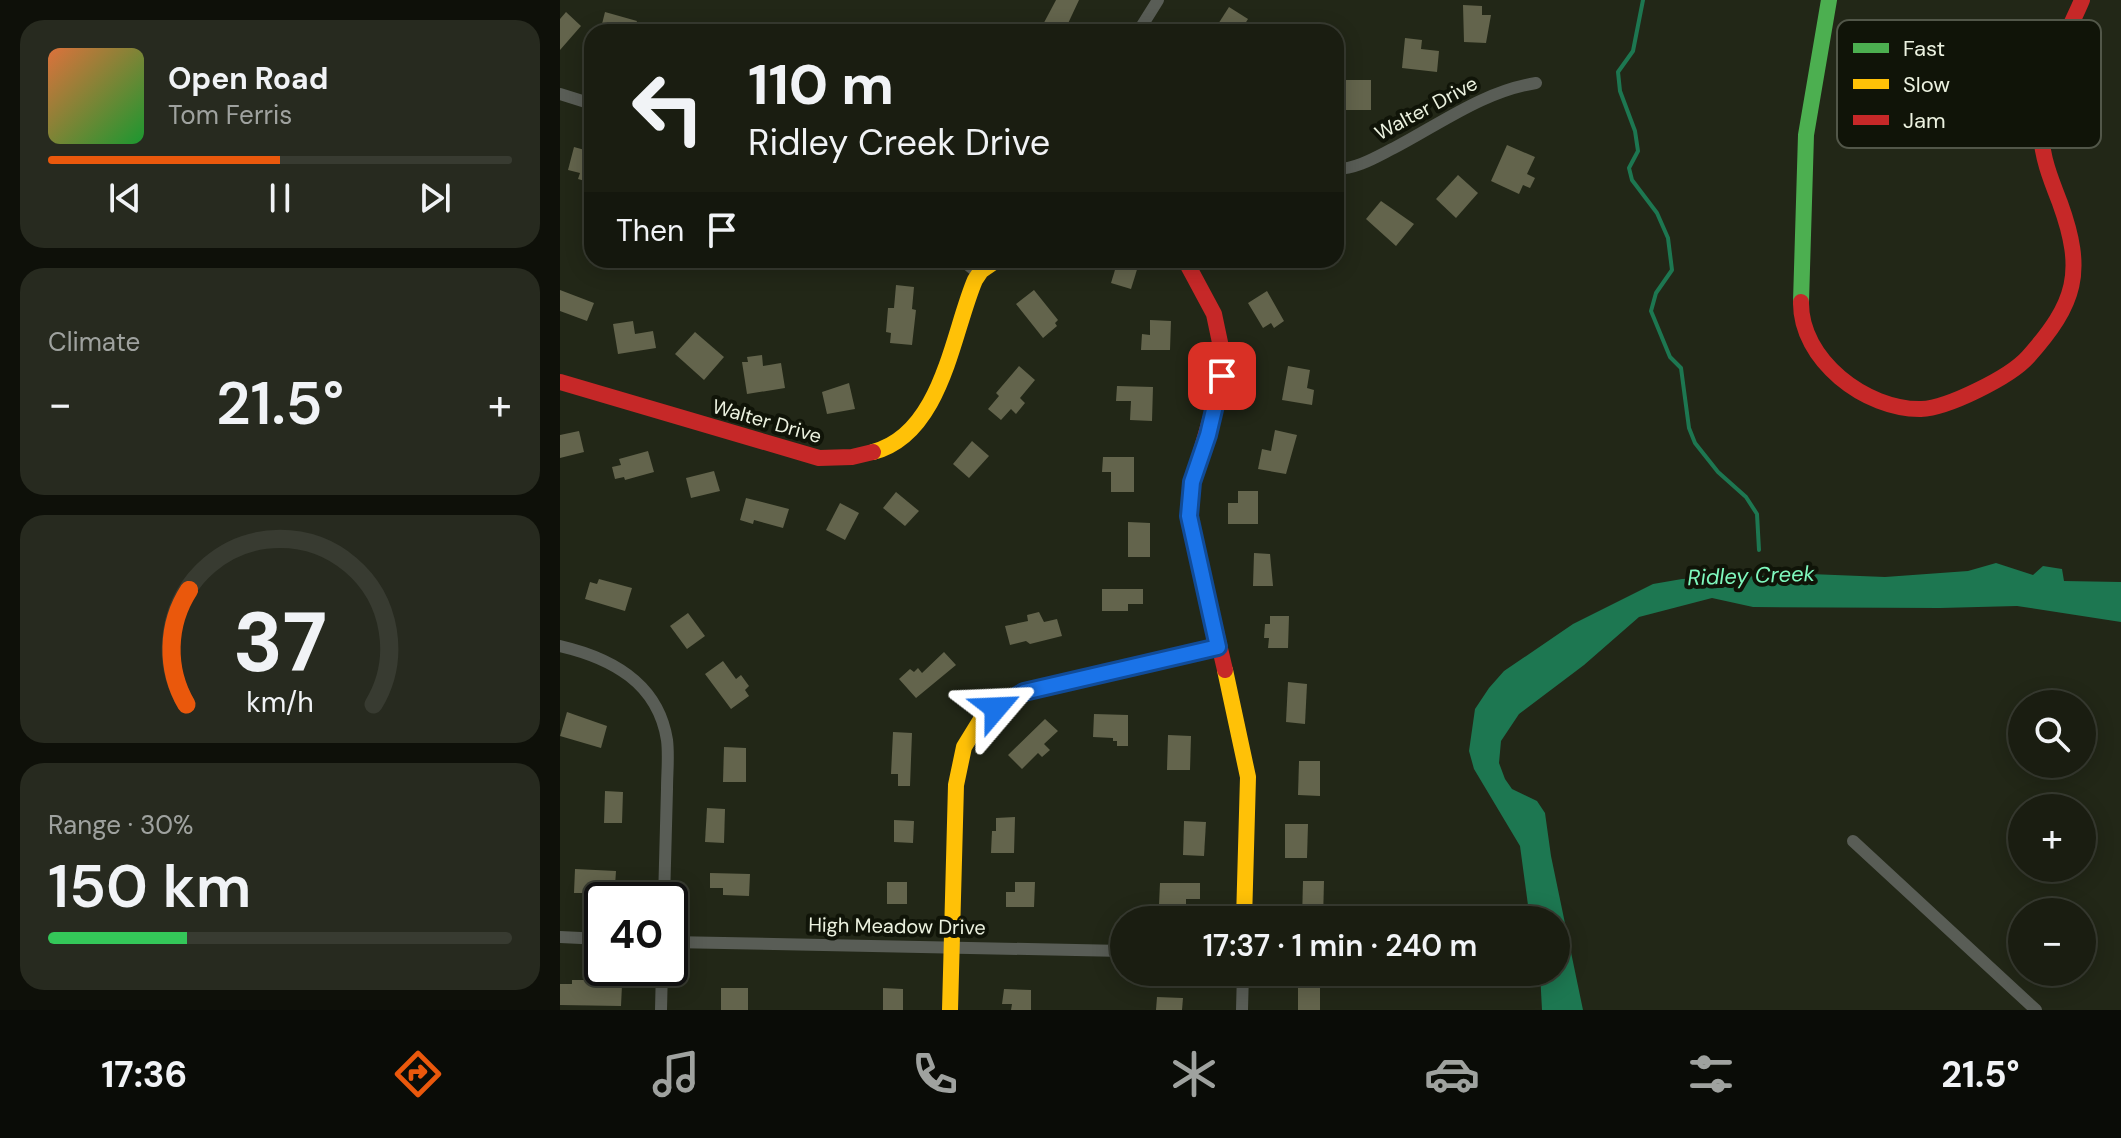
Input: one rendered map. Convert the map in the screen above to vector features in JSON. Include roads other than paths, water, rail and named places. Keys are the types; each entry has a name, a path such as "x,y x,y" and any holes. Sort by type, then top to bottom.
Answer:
{"street":[{"path":"1143,24 1158,0"},
{"path":"1829,0 1806,135 1801,312 1812,347 1829,368 1861,391 1887,405 1921,409 1949,404 2026,360 2057,320 2073,290 2074,254 2065,217 2046,166 2044,148"},
{"path":"2073,20 2082,0"},
{"name":"Walter Drive","path":"1344,167 1364,163 1490,96 1513,87 1536,83"},
{"path":"560,94 584,102"},
{"path":"972,268 978,273 985,268"},
{"path":"1189,268 1208,302 1220,334 1222,376 1208,435 1192,482 1189,516 1248,777 1244,906"},
{"name":"Walter Drive","path":"560,382 819,458 852,458 881,450 909,433 932,404 978,273"},
{"path":"560,646 580,651 626,671 649,692 661,713 668,742 664,882"},
{"path":"950,1010 956,785 964,747 980,721 1005,701 1024,692 1218,647"},
{"path":"1853,841 2036,1010"},
{"path":"560,937 584,938"},
{"name":"High Meadow Drive","path":"688,942 1110,951"},
{"path":"661,1010 662,986"},
{"path":"1242,1010 1243,986"}],"waterway":[{"path":"1643,0 1633,51 1618,72 1620,91 1635,131 1638,151 1629,168 1632,180 1657,213 1668,238 1672,270 1656,293 1651,311 1670,357 1681,368 1689,428 1695,443 1718,472 1746,497 1757,514 1759,550"},
{"name":"Ridley Creek","path":"1757,581 1760,568"}]}
